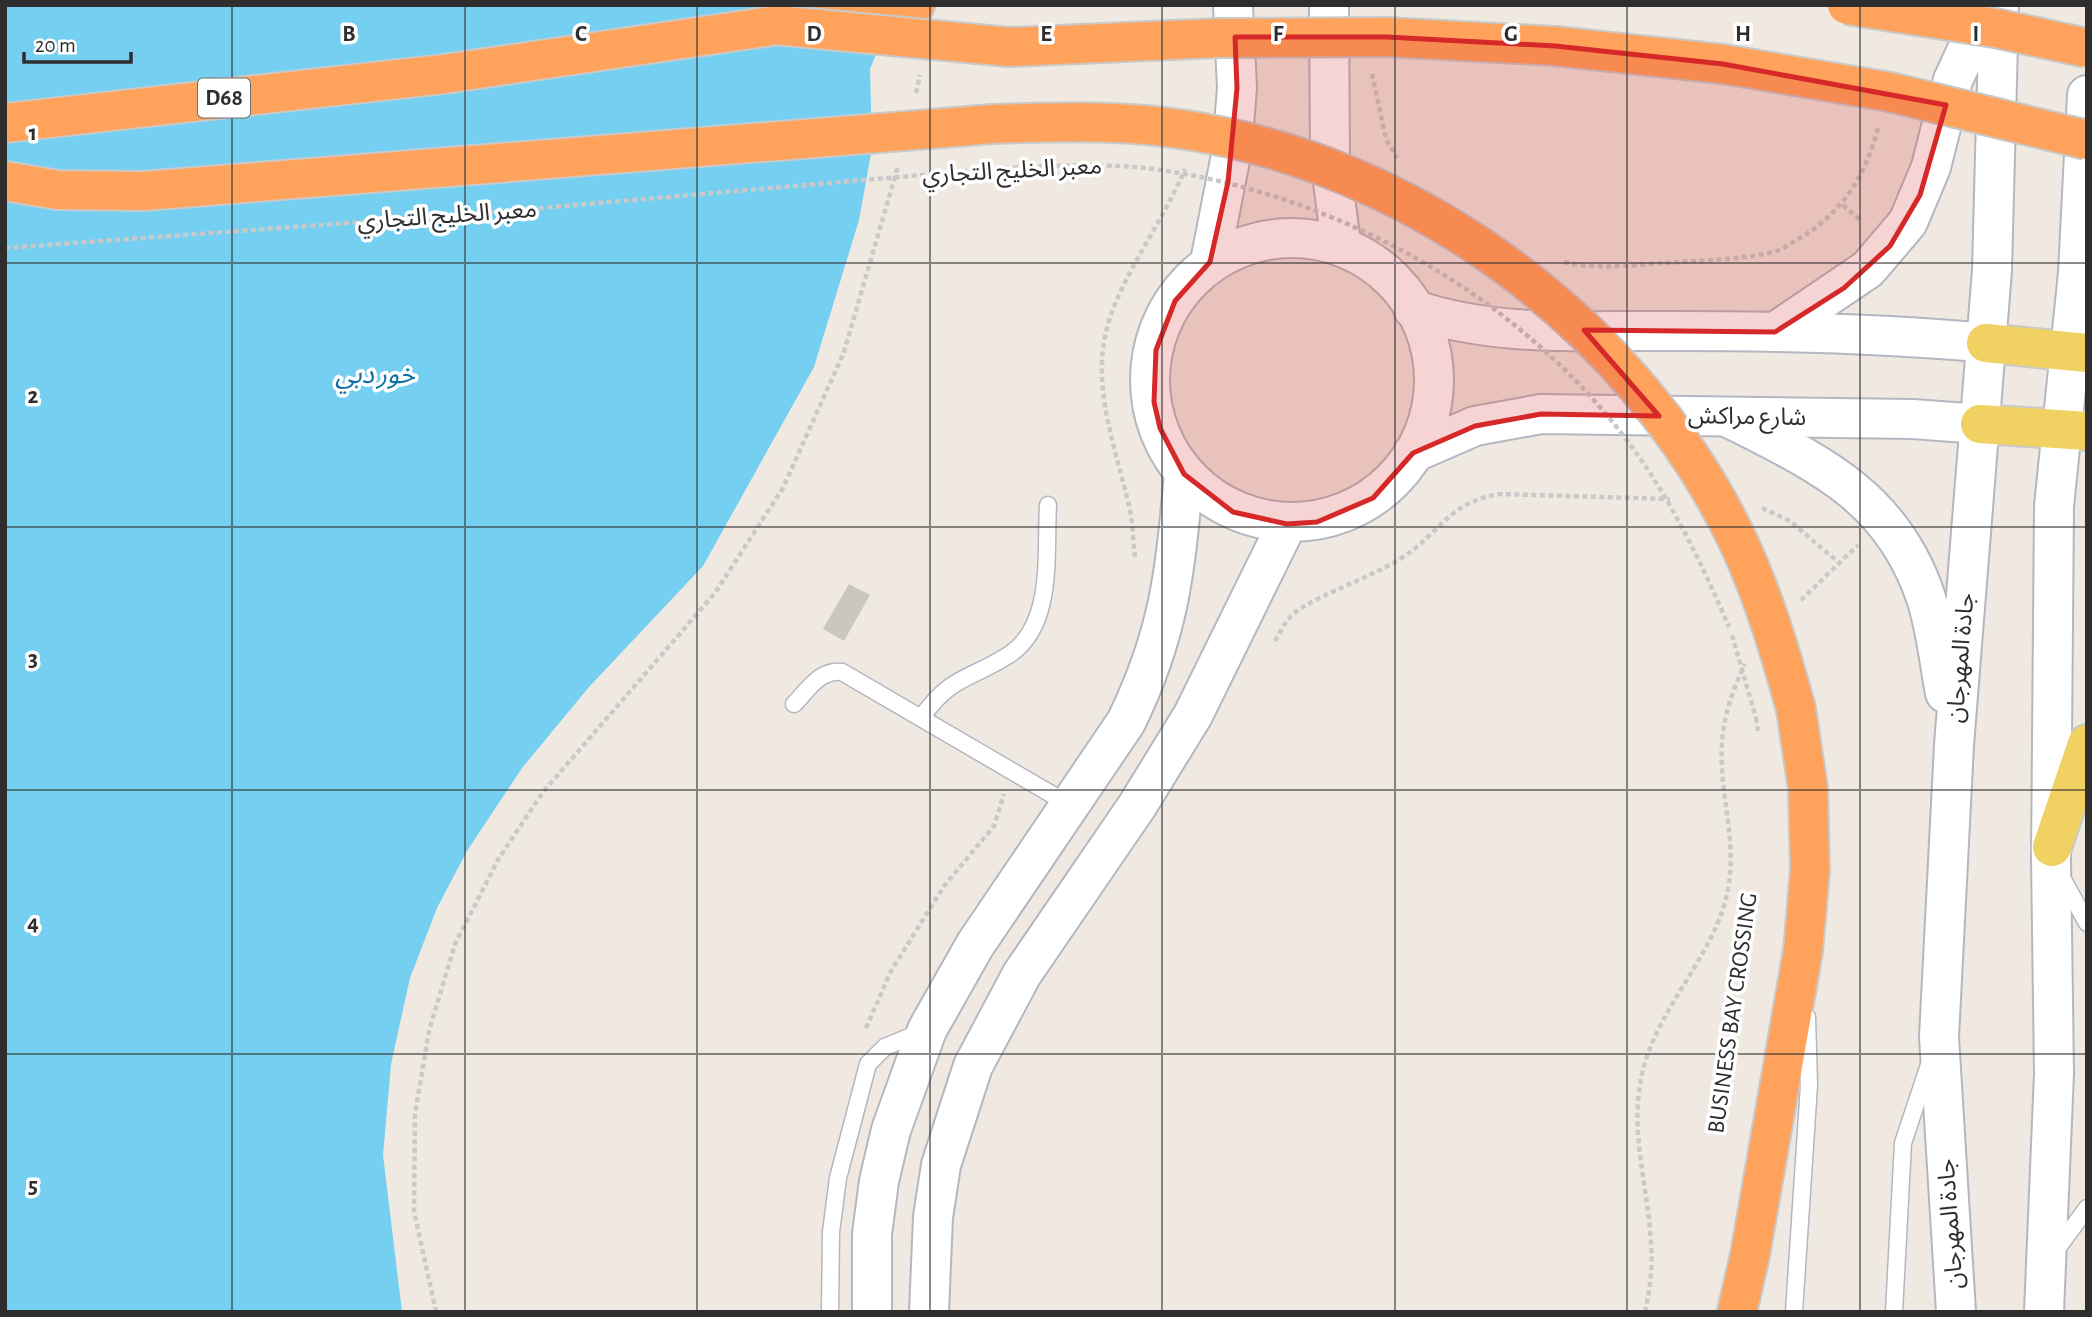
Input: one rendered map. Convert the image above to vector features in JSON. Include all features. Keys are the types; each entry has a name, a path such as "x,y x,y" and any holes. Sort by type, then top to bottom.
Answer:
{"highway":[{"name":"D68","path":"5,122 444,74 915,5"},
{"path":"1847,5 1995,28 2087,48"},
{"path":"775,25 1034,47 1219,37 1361,37 1555,46 1723,64 1877,90 2087,140"},
{"path":"5,181 58,190 143,191 993,124 1083,121 1174,128 1262,147 1348,176 1430,215 1506,264 1576,322 1638,388 1699,471 1737,538 1772,622 1796,709 1809,803 1810,870 1802,951 1750,1255 1737,1312"}],"main road":[{"path":"1986,343 2078,352"},
{"name":"شارع مراكش","path":"1980,424 2074,430"},
{"path":"2051,853 2087,744"}],"street":[{"path":"1210,262 1228,181 1233,140 1237,88 1233,5"},
{"path":"1329,5 1330,159 1341,243"},
{"path":"1774,332 1868,269 1908,222 1931,167 1953,80 1988,5"},
{"name":"جادة المهرجان","path":"1956,1312 1939,1037 1954,745 1992,270 1999,5"},
{"path":"2044,1312 2054,1073 2051,853 2054,506 2074,430 2087,94"},
{"path":"1286,235 1314,236 1341,243 1383,270 1413,309 1424,337 1430,366 1430,396 1424,426 1413,453 1395,478 1373,498 1346,513 1317,522 1287,524 1233,512 1207,495 1184,474 1170,452 1154,402 1156,350 1175,301 1210,262 1259,239 1286,235"},
{"path":"1413,309 1458,323 1504,330 1774,332 1916,336 1986,343"},
{"name":"شارع مراكش","path":"1413,453 1475,426 1530,415 1913,419 1980,424"},
{"path":"1727,417 1837,475 1863,496 1897,537 1917,572 1927,601 1954,745"},
{"path":"872,1312 872,1234 879,1181 899,1104 927,1030 975,945 1126,722 1156,653 1174,580 1184,474"},
{"path":"929,1312 929,1256 941,1165 973,1066 1022,974 1173,750 1223,657 1287,524"}],"lane":[{"path":"921,718 944,689 1008,656 1030,635 1042,604 1048,505"},
{"path":"794,704 820,677 834,671 848,676 1070,805"},
{"path":"2051,853 2087,923"},
{"path":"1794,1312 1809,1085 1802,951"},
{"path":"830,1312 831,1232 838,1178 868,1064 885,1047 927,1030"},
{"path":"1894,1312 1903,1143 1939,1037"},
{"path":"2046,1263 2087,1208"}],"path":[{"path":"914,101 923,62"},
{"path":"1372,70 1372,83 1386,139 1402,167"},
{"path":"1559,261 1579,266 1623,265 1741,258 1780,250 1818,228 1843,205 1860,177 1880,120"},
{"path":"436,1312 414,1211 415,1114 429,1031 454,944 499,858 543,792 715,593 783,488 844,352 901,153"},
{"name":"معبر الخليج التجاري","path":"5,248 471,214 1003,168 1084,164 1166,170 1267,192 1364,231 1445,275 1520,330 1587,394 1645,466 1693,545 1730,629 1760,741"},
{"path":"1273,643 1287,620 1298,610 1402,558 1419,546 1449,514 1478,498 1498,494 1674,499"},
{"path":"1752,506 1790,521 1838,562 1793,608"},
{"path":"1645,1312 1652,1277 1651,1242 1635,1130 1637,1100 1655,1033 1723,911 1730,881 1730,854 1721,746 1735,685 1750,655"}],"highlighted area":[{"path":"1235,37 1387,37 1555,46 1723,64 1946,105 1920,195 1890,246 1844,288 1775,332 1584,330 1659,416 1541,414 1475,426 1413,453 1373,498 1317,522 1287,524 1233,512 1184,474 1160,428 1154,402 1156,350 1175,301 1210,262 1228,182 1237,88"}],"water":[{"name":"خور دبي","path":"5,5 896,5 870,69 872,148 859,220 814,367 703,566 589,687 522,768 467,851 437,908 410,978 391,1064 383,1155 402,1312 5,1312"}],"building":[{"path":"849,584 870,595 844,641 823,629"}]}
